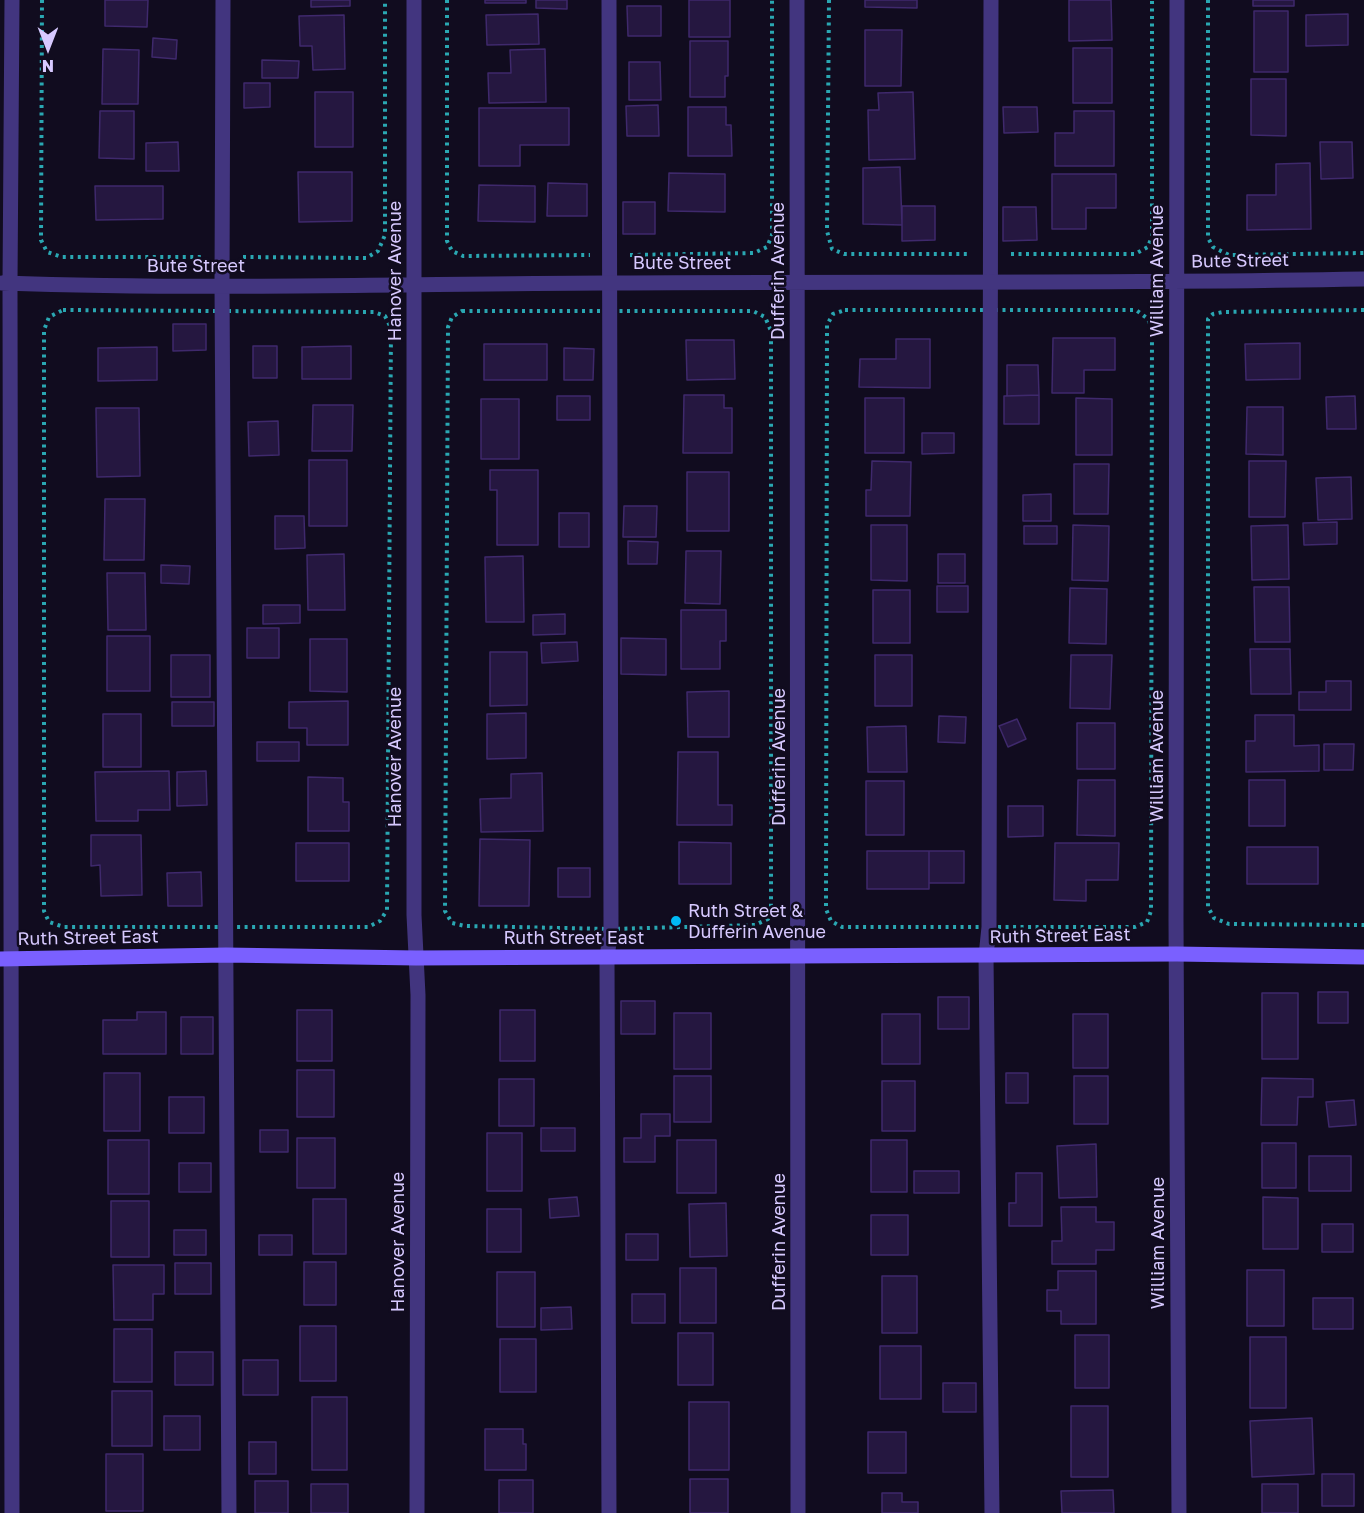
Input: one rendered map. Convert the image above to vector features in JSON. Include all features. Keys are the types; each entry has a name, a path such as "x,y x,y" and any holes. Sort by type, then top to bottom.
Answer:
{"street":[{"path":"12,0 5,283 6,959 12,1513"},
{"path":"223,0 222,285 229,1513"},
{"name":"Hanover Avenue","path":"414,0 414,915 417,1513"},
{"path":"609,0 611,929 607,957 609,1513"},
{"name":"Dufferin Avenue","path":"797,0 798,1513"},
{"path":"991,0 989,927 986,956 992,1513"},
{"name":"William Avenue","path":"1177,0 1179,1513"},
{"name":"Bute Street","path":"5,283 414,285 798,281 1177,282 1364,279"},
{"name":"Ruth Street East","path":"6,959 226,955 416,958 1177,954 1364,957"}],"path":[{"path":"1208,0 1208,238 1213,247 1229,255 1364,253"},
{"path":"1364,310 1213,314 1208,319 1208,907 1214,918 1229,924 1364,925"}],"building":[{"path":"105,0 148,0 147,27 105,26"},
{"path":"311,0 350,0 350,6 311,7"},
{"path":"485,0 526,0 526,3 485,3"},
{"path":"536,0 567,0 567,9 536,8"},
{"path":"689,0 730,0 730,37 689,37"},
{"path":"865,0 917,0 917,8 865,7"},
{"path":"1069,0 1111,0 1112,40 1069,41"},
{"path":"1253,0 1294,0 1294,6 1253,6"},
{"path":"627,6 661,6 661,36 628,36"},
{"path":"1254,11 1288,11 1288,72 1254,72"},
{"path":"538,14 539,44 487,45 486,15"},
{"path":"1348,14 1348,45 1306,46 1306,15"},
{"path":"344,15 345,69 313,70 312,46 300,46 299,16"},
{"path":"865,30 902,30 901,86 865,86"},
{"path":"153,38 177,40 176,59 152,57"},
{"path":"690,41 728,41 728,76 725,76 725,97 690,97"},
{"path":"1073,48 1112,48 1112,103 1073,103"},
{"path":"103,49 139,50 138,104 102,104"},
{"path":"545,49 546,102 489,103 488,73 511,73 510,50"},
{"path":"262,60 299,61 298,78 262,78"},
{"path":"629,62 660,62 661,100 629,100"},
{"path":"1251,79 1286,79 1286,136 1251,135"},
{"path":"244,83 270,83 270,107 244,108"},
{"path":"315,92 353,92 353,147 315,147"},
{"path":"913,92 915,159 869,160 868,110 879,110 878,93"},
{"path":"658,105 659,136 627,136 626,106"},
{"path":"688,107 726,107 726,125 731,125 732,156 688,156"},
{"path":"1003,107 1037,107 1038,132 1004,133"},
{"path":"479,108 569,108 569,145 520,145 520,166 479,166"},
{"path":"100,111 134,111 134,159 99,158"},
{"path":"1074,111 1114,111 1114,166 1055,166 1055,133 1074,133"},
{"path":"178,142 179,171 146,171 146,143"},
{"path":"1320,142 1352,142 1353,178 1321,179"},
{"path":"1310,163 1311,229 1247,230 1247,195 1276,195 1276,164"},
{"path":"900,167 902,225 863,224 863,168"},
{"path":"298,172 352,172 352,221 299,222"},
{"path":"669,173 725,174 725,212 668,211"},
{"path":"1052,174 1116,174 1116,208 1086,208 1086,229 1052,229"},
{"path":"548,183 587,184 587,216 547,216"},
{"path":"479,185 535,186 535,222 478,221"},
{"path":"95,186 163,186 163,219 96,220"},
{"path":"623,202 655,202 655,234 623,234"},
{"path":"902,206 935,206 935,240 902,241"},
{"path":"1003,207 1036,207 1037,240 1003,241"},
{"path":"173,324 206,324 206,350 173,351"},
{"path":"1053,338 1115,338 1115,370 1084,370 1084,393 1052,393"},
{"path":"896,339 930,339 930,388 859,387 860,359 896,359"},
{"path":"686,340 734,340 735,379 687,380"},
{"path":"1300,343 1300,379 1246,380 1245,344"},
{"path":"484,344 547,344 547,380 484,380"},
{"path":"253,346 277,346 277,378 253,378"},
{"path":"351,346 351,379 302,379 302,347"},
{"path":"157,347 157,380 98,381 98,348"},
{"path":"564,348 594,349 593,380 564,380"},
{"path":"1007,365 1038,365 1039,395 1007,396"},
{"path":"684,395 724,395 724,408 732,408 732,453 683,453"},
{"path":"1039,395 1039,424 1004,424 1004,396"},
{"path":"557,396 590,396 590,420 557,420"},
{"path":"1355,396 1356,429 1327,429 1326,397"},
{"path":"865,398 904,398 904,453 865,453"},
{"path":"1076,398 1112,399 1112,455 1076,455"},
{"path":"481,399 519,399 519,459 481,459"},
{"path":"313,405 353,405 352,451 312,451"},
{"path":"1247,407 1283,407 1283,455 1246,454"},
{"path":"96,408 139,408 140,476 97,477"},
{"path":"278,421 279,455 249,456 248,422"},
{"path":"922,433 954,433 954,453 922,454"},
{"path":"309,460 347,460 347,526 309,526"},
{"path":"872,461 911,462 910,516 866,516 866,490 871,490"},
{"path":"1249,461 1286,461 1285,517 1249,517"},
{"path":"1074,464 1109,464 1108,514 1074,514"},
{"path":"490,470 538,470 538,545 497,545 497,490 490,490"},
{"path":"687,472 729,472 729,531 687,531"},
{"path":"1351,477 1352,519 1318,520 1316,478"},
{"path":"1051,494 1051,521 1023,521 1023,495"},
{"path":"105,499 145,499 144,560 104,560"},
{"path":"624,506 657,506 656,537 623,537"},
{"path":"559,513 589,513 589,547 559,547"},
{"path":"275,516 304,516 305,548 275,549"},
{"path":"1337,522 1337,544 1304,545 1303,523"},
{"path":"871,525 907,525 907,581 871,580"},
{"path":"1073,525 1109,526 1108,581 1072,580"},
{"path":"1288,525 1289,579 1252,580 1251,526"},
{"path":"1024,526 1057,526 1057,544 1024,544"},
{"path":"628,541 658,542 657,564 628,564"},
{"path":"686,551 721,551 720,604 685,603"},
{"path":"344,554 345,610 308,610 307,555"},
{"path":"938,554 965,554 965,583 938,583"},
{"path":"523,556 524,622 486,622 485,557"},
{"path":"161,565 190,566 189,584 161,583"},
{"path":"107,573 145,573 146,630 108,630"},
{"path":"937,586 968,586 968,612 937,612"},
{"path":"1254,587 1289,587 1290,642 1255,642"},
{"path":"1070,588 1107,589 1106,644 1069,643"},
{"path":"873,590 910,590 910,643 873,643"},
{"path":"263,605 300,605 300,623 263,624"},
{"path":"681,610 726,610 726,641 720,641 720,669 681,669"},
{"path":"565,614 565,634 533,635 533,615"},
{"path":"247,628 279,628 279,658 247,658"},
{"path":"107,636 150,636 150,691 107,691"},
{"path":"621,638 666,639 666,675 621,674"},
{"path":"310,639 347,639 347,692 310,691"},
{"path":"577,642 578,661 542,663 541,643"},
{"path":"1250,649 1290,649 1291,694 1251,694"},
{"path":"490,652 527,652 527,705 490,706"},
{"path":"171,655 210,655 210,697 171,697"},
{"path":"875,655 912,655 912,706 875,706"},
{"path":"1071,655 1112,655 1110,709 1070,708"},
{"path":"1326,681 1351,681 1351,710 1299,710 1299,692 1326,692"},
{"path":"729,691 729,737 688,737 687,692"},
{"path":"348,701 348,745 307,745 307,728 289,728 289,702"},
{"path":"172,702 214,702 214,726 172,726"},
{"path":"526,713 526,758 487,759 487,714"},
{"path":"103,714 141,714 141,767 103,767"},
{"path":"1255,715 1294,715 1294,746 1319,745 1319,771 1246,772 1246,741 1255,741"},
{"path":"939,716 966,717 965,743 938,742"},
{"path":"1017,719 1026,739 1008,747 999,726"},
{"path":"1077,723 1115,723 1115,769 1077,769"},
{"path":"906,726 907,772 868,772 867,727"},
{"path":"257,742 299,742 299,761 257,761"},
{"path":"1324,744 1354,744 1353,770 1324,770"},
{"path":"678,752 718,752 718,805 732,805 732,825 677,825"},
{"path":"169,771 170,810 138,810 138,821 96,821 95,772"},
{"path":"206,771 207,805 177,806 177,772"},
{"path":"542,773 543,831 481,832 480,799 511,798 511,774"},
{"path":"308,777 343,778 343,802 349,802 349,831 308,831"},
{"path":"1078,780 1115,780 1115,836 1077,835"},
{"path":"1249,780 1285,780 1285,826 1249,826"},
{"path":"866,781 904,781 904,835 866,835"},
{"path":"1008,806 1043,806 1043,836 1008,837"},
{"path":"91,835 141,835 142,895 101,896 100,865 91,866"},
{"path":"480,839 530,840 529,906 479,906"},
{"path":"679,842 731,843 731,884 679,884"},
{"path":"296,843 349,843 349,881 296,881"},
{"path":"1055,843 1119,843 1118,880 1086,880 1086,901 1054,900"},
{"path":"1247,847 1318,847 1318,884 1247,884"},
{"path":"867,851 929,851 929,889 867,889"},
{"path":"929,851 964,851 964,883 929,883"},
{"path":"558,868 590,868 590,897 558,897"},
{"path":"201,872 202,906 168,906 167,873"},
{"path":"1318,992 1348,992 1348,1023 1318,1023"},
{"path":"1262,993 1298,993 1298,1059 1262,1059"},
{"path":"938,997 969,997 969,1029 938,1029"},
{"path":"621,1001 655,1001 655,1034 621,1034"},
{"path":"297,1010 332,1010 332,1061 297,1061"},
{"path":"500,1010 535,1010 535,1061 500,1061"},
{"path":"137,1012 166,1012 166,1054 103,1054 103,1020 137,1020"},
{"path":"674,1013 711,1013 711,1069 674,1069"},
{"path":"882,1014 920,1014 920,1064 882,1064"},
{"path":"1073,1014 1108,1014 1108,1068 1073,1068"},
{"path":"181,1017 213,1017 213,1054 181,1054"},
{"path":"297,1070 334,1070 334,1117 297,1117"},
{"path":"104,1073 140,1073 140,1131 104,1131"},
{"path":"1006,1073 1028,1073 1028,1103 1006,1103"},
{"path":"674,1076 711,1076 711,1122 674,1122"},
{"path":"1074,1076 1108,1076 1108,1124 1074,1124"},
{"path":"1262,1078 1313,1079 1313,1097 1298,1097 1297,1125 1261,1125"},
{"path":"499,1079 534,1079 534,1126 499,1126"},
{"path":"882,1081 915,1081 915,1131 882,1131"},
{"path":"169,1097 204,1097 204,1133 169,1133"},
{"path":"1354,1100 1356,1125 1329,1127 1326,1102"},
{"path":"641,1114 670,1114 670,1136 655,1136 655,1162 624,1162 624,1138 641,1138"},
{"path":"541,1128 575,1128 575,1151 541,1151"},
{"path":"260,1130 288,1130 288,1152 260,1152"},
{"path":"487,1133 522,1133 522,1191 487,1191"},
{"path":"297,1138 335,1138 335,1188 297,1188"},
{"path":"108,1140 149,1140 149,1194 108,1194"},
{"path":"677,1140 716,1140 716,1193 677,1193"},
{"path":"871,1140 907,1140 907,1192 871,1192"},
{"path":"1262,1143 1296,1143 1296,1188 1262,1188"},
{"path":"1096,1144 1097,1197 1059,1198 1057,1146"},
{"path":"1309,1156 1351,1156 1351,1191 1309,1191"},
{"path":"179,1163 211,1163 211,1192 179,1192"},
{"path":"914,1171 959,1171 959,1193 914,1193"},
{"path":"1016,1173 1042,1173 1042,1226 1009,1226 1009,1203 1016,1203"},
{"path":"577,1197 579,1216 550,1218 549,1199"},
{"path":"1263,1197 1298,1198 1298,1249 1263,1249"},
{"path":"313,1199 346,1199 346,1254 313,1254"},
{"path":"111,1201 149,1201 149,1257 111,1257"},
{"path":"726,1203 727,1256 690,1257 689,1204"},
{"path":"1061,1207 1096,1207 1096,1222 1114,1222 1114,1250 1096,1250 1096,1264 1052,1264 1052,1241 1062,1241"},
{"path":"487,1209 521,1209 521,1252 487,1252"},
{"path":"871,1215 908,1215 908,1255 871,1255"},
{"path":"1322,1224 1353,1224 1353,1252 1322,1252"},
{"path":"174,1230 206,1230 206,1255 174,1255"},
{"path":"626,1234 658,1234 658,1260 626,1260"},
{"path":"259,1235 292,1235 292,1255 259,1255"},
{"path":"304,1262 336,1262 336,1305 304,1305"},
{"path":"175,1263 211,1263 211,1294 175,1294"},
{"path":"113,1265 164,1265 164,1294 153,1294 153,1320 114,1320"},
{"path":"680,1268 716,1268 716,1323 680,1323"},
{"path":"1247,1270 1284,1270 1284,1326 1247,1326"},
{"path":"1058,1271 1096,1271 1096,1324 1061,1324 1061,1311 1047,1311 1047,1290 1058,1290"},
{"path":"497,1272 535,1272 535,1327 497,1327"},
{"path":"882,1276 917,1276 917,1333 882,1333"},
{"path":"632,1294 665,1294 665,1323 632,1323"},
{"path":"1313,1298 1353,1298 1353,1329 1313,1329"},
{"path":"571,1307 572,1329 541,1330 541,1308"},
{"path":"300,1326 336,1326 336,1381 300,1381"},
{"path":"114,1329 152,1329 152,1382 114,1382"},
{"path":"678,1333 713,1333 713,1385 678,1385"},
{"path":"1075,1335 1109,1335 1109,1388 1075,1388"},
{"path":"1250,1337 1286,1337 1286,1408 1250,1408"},
{"path":"500,1339 536,1339 536,1392 500,1392"},
{"path":"880,1346 921,1346 921,1399 880,1399"},
{"path":"175,1352 213,1352 213,1385 175,1385"},
{"path":"243,1360 278,1360 278,1395 243,1395"},
{"path":"943,1383 976,1383 976,1412 943,1412"},
{"path":"112,1391 152,1391 152,1446 112,1446"},
{"path":"312,1397 347,1397 347,1470 312,1470"},
{"path":"689,1402 729,1402 729,1470 689,1470"},
{"path":"1071,1406 1108,1406 1108,1477 1071,1477"},
{"path":"164,1416 200,1416 200,1450 164,1450"},
{"path":"1312,1418 1314,1474 1252,1477 1250,1421"},
{"path":"485,1429 523,1429 523,1444 526,1444 526,1470 485,1470"},
{"path":"868,1432 906,1432 906,1473 868,1473"},
{"path":"249,1442 276,1442 276,1474 249,1474"},
{"path":"106,1454 143,1454 143,1511 106,1511"},
{"path":"1322,1474 1354,1474 1354,1506 1322,1506"},
{"path":"690,1479 728,1479 728,1513 690,1513"},
{"path":"499,1480 533,1480 533,1513 499,1513"},
{"path":"255,1481 288,1481 288,1513 255,1513"},
{"path":"311,1484 348,1484 348,1513 311,1513"},
{"path":"1262,1484 1298,1484 1298,1513 1262,1513"},
{"path":"1113,1490 1114,1513 1062,1513 1061,1491"},
{"path":"882,1493 902,1493 902,1502 918,1502 918,1513 882,1513"}],"place":[{"name":"Ruth Street & Dufferin Avenue","path":"676,921"}]}
